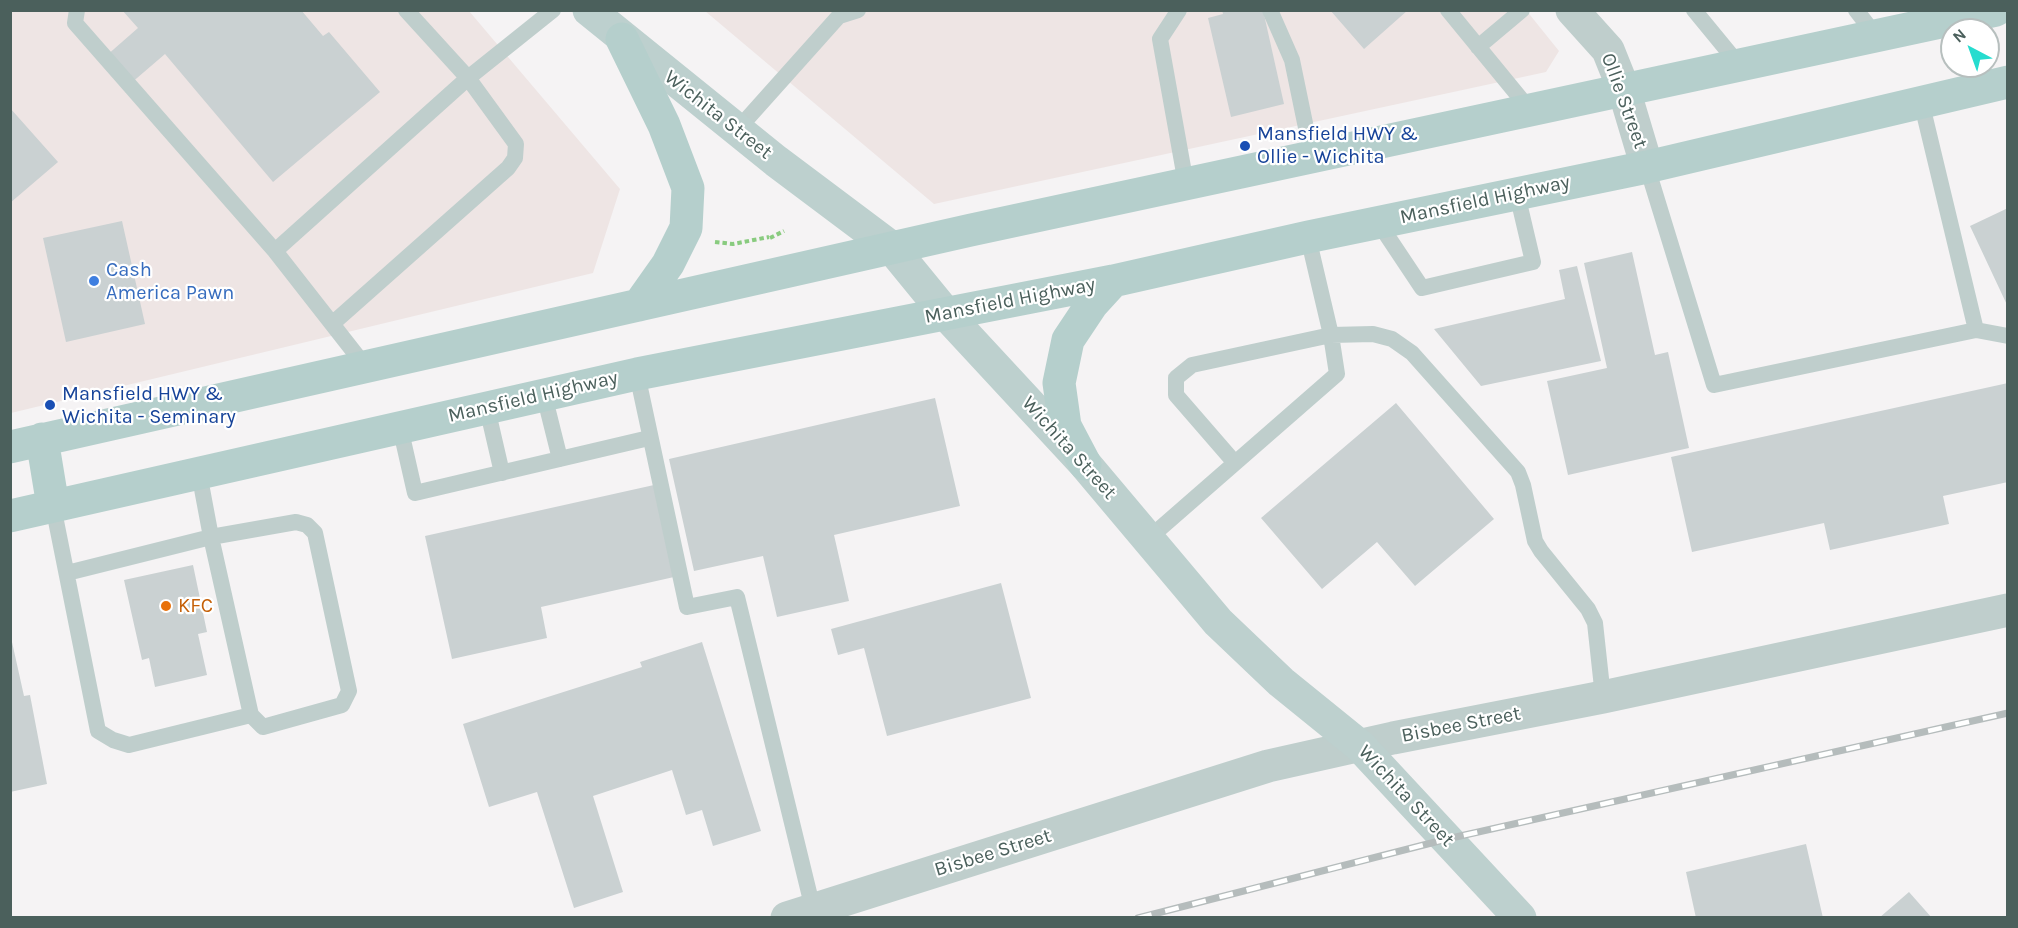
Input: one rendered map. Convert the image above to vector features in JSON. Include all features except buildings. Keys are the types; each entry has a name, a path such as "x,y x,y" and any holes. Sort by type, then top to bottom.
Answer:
{"main road":[{"name":"Wichita Street","path":"589,10 622,39 776,161 892,248 946,314 1085,464 1218,622 1281,682 1360,746 1520,918"},
{"path":"10,447 892,248 1995,10"},
{"path":"622,39 664,125 688,188 686,228 669,264 639,305"},
{"name":"Mansfield Highway","path":"10,516 637,374 1113,281 1378,222 1647,167 2007,82"},
{"path":"1085,464 1065,426 1059,383 1068,340 1092,304 1113,281"},
{"path":"42,440 53,506"}],"street":[{"name":"Ollie Street","path":"1572,10 1608,50 1624,90 1647,167"},
{"name":"Bisbee Street","path":"800,913 1268,766 1603,698 2007,610"}],"lane":[{"path":"77,10 75,22 275,251 365,366"},
{"path":"332,324 508,168 515,158 516,144 468,78 406,10"},
{"path":"275,251 468,78 553,10"},
{"path":"738,129 836,13 858,10"},
{"path":"1179,10 1161,39 1186,184"},
{"path":"1269,10 1292,60 1312,156"},
{"path":"1448,10 1530,110"},
{"path":"1478,46 1522,10"},
{"path":"1694,10 1740,66"},
{"path":"1856,10 1876,36"},
{"path":"1921,101 1976,330"},
{"path":"1647,167 1714,385 1976,330 2007,336"},
{"path":"1378,222 1422,288 1533,262 1517,194"},
{"path":"1148,540 1337,374 1331,335 1308,237"},
{"path":"1235,463 1176,395 1176,378 1192,365 1331,335 1373,334 1392,339 1412,353 1518,472 1535,541 1588,609 1595,622 1603,698"},
{"path":"637,374 687,607 737,597 800,913"},
{"path":"544,395 560,459"},
{"path":"487,408 502,473"},
{"path":"399,427 415,493 649,438"},
{"path":"67,573 211,537 296,522 306,525 315,533 350,691 342,705 263,726 251,715 211,537 199,473"},
{"path":"53,506 98,731 113,740 129,745 251,715"}],"path":[{"path":"712,241 733,244 769,237"}],"shaded area":[{"path":"1526,10 1559,51 1546,72 934,204 705,11"},
{"path":"10,11 469,11 620,189 593,273 11,413"}],"railway":[{"path":"1138,918 1447,839 2008,713"}],"place":[{"name":"Mansfield HWY & Ollie - Wichita","path":"1245,146"},
{"name":"Cash America Pawn","path":"94,281"},
{"name":"Mansfield HWY & Wichita - Seminary","path":"50,405"},
{"name":"KFC","path":"166,606"}]}
